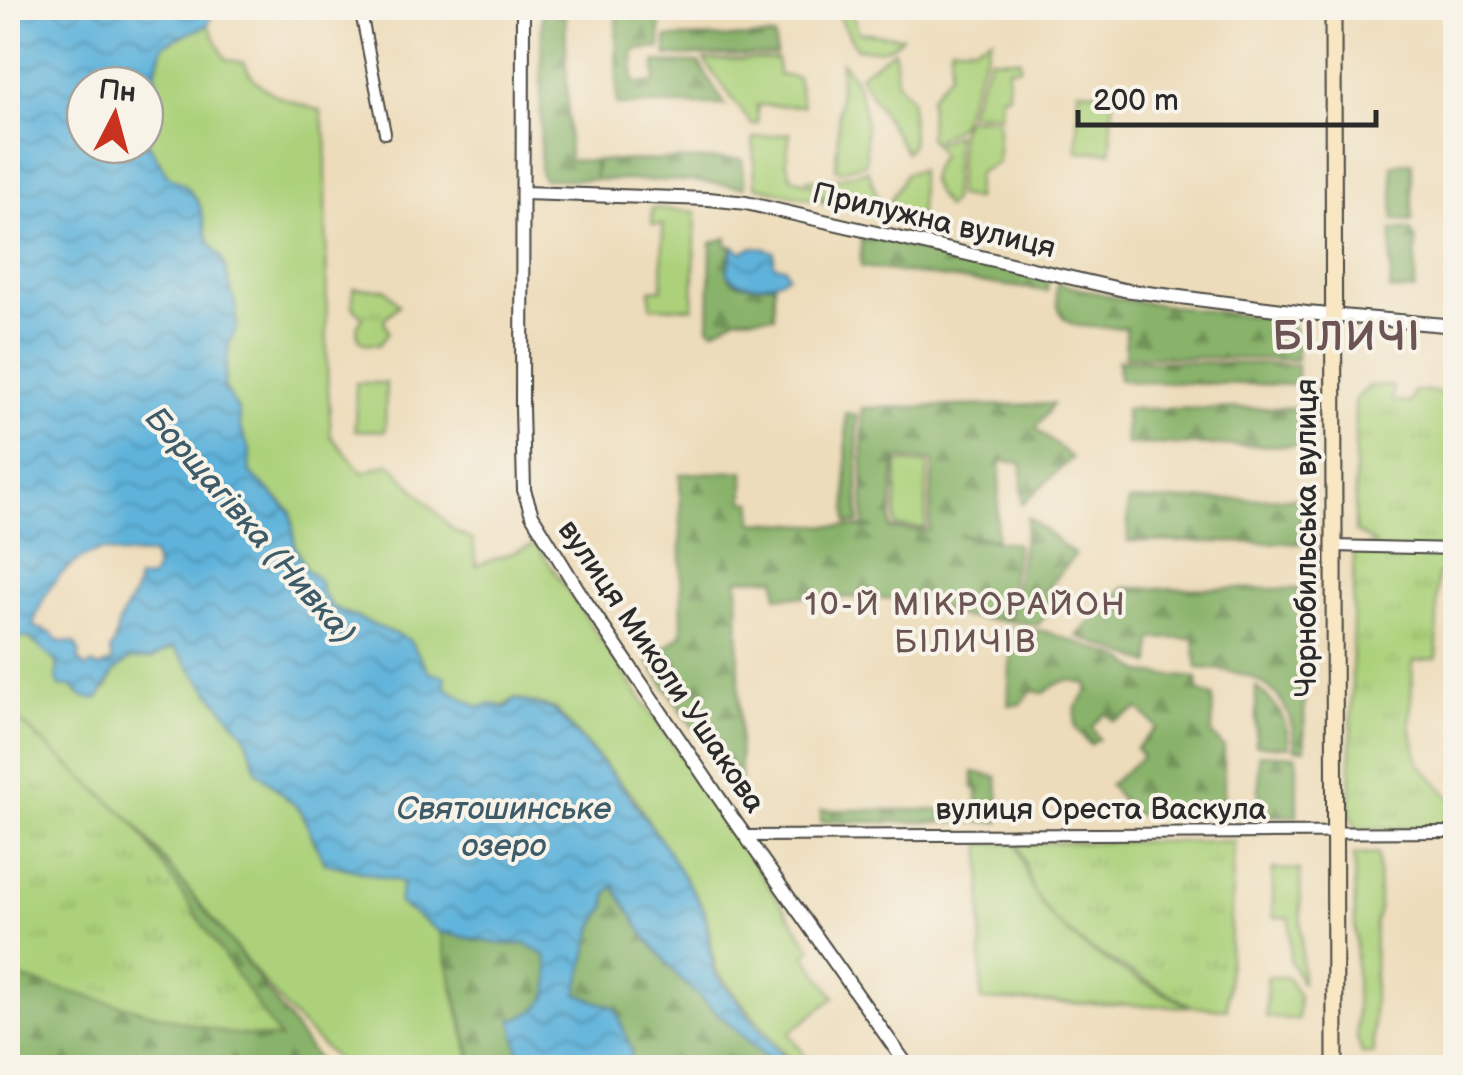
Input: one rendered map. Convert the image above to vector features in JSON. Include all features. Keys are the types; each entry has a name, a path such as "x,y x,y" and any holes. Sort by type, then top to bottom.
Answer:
{"main road":[{"name":"Чорнобильська вулиця","path":"1333,8 1335,1068"}],"street":[{"path":"360,8 385,133"},
{"name":"вулиця Миколи Ушакова","path":"522,8 524,490 532,515 580,593 906,1066"},
{"name":"Прилужна вулиця","path":"522,193 709,198 746,203 1124,290 1456,326"},
{"path":"1333,546 1456,549"},
{"name":"вулиця Ореста Васкула","path":"746,836 1456,832"}],"green space":[{"path":"542,8 565,8 569,160 594,161 595,177 596,161 742,159 745,187 692,181 543,179"},
{"path":"616,8 660,8 660,48 633,50 634,83 655,83 655,62 699,63 725,105 617,105"},
{"path":"835,8 850,8 859,32 902,37 881,50 856,48"},
{"path":"208,25 226,59 244,63 266,90 321,111 327,144 327,368 331,436 363,473 390,463 454,531 473,540 476,566 536,544 812,949 805,955 835,997 789,1033 813,1067 795,1067 716,970 705,910 633,796 554,708 514,698 505,706 479,708 430,673 409,640 332,607 319,580 307,571 295,546 291,511 249,472 250,451 238,410 224,387 229,344 237,326 223,260 209,242 199,203 161,165 165,165 165,65 157,65 164,44"},
{"path":"775,37 776,55 666,56 666,38"},
{"path":"992,38 959,126 932,142 930,97 950,73 951,46 975,46"},
{"path":"894,50 897,82 911,99 912,144 906,152 859,75"},
{"path":"990,58 1020,59 1020,67 1008,68 1008,95 1001,96 1000,114 968,113"},
{"path":"777,59 778,75 797,77 803,106 757,105 758,123 752,125 704,60"},
{"path":"841,62 861,96 866,163 839,171 836,169"},
{"path":"1078,90 1113,92 1111,152 1077,151"},
{"path":"966,118 998,118 998,163 977,173 975,199 957,196 960,132"},
{"path":"790,133 786,162 792,177 809,184 807,180 838,178 868,170 878,198 867,211 829,203 812,186 826,203 755,186 753,138"},
{"path":"956,134 952,201 946,208 931,182 941,155 934,145"},
{"path":"1412,162 1412,221 1394,220 1392,165"},
{"path":"920,170 920,220 884,212 906,173"},
{"path":"652,208 696,212 693,308 651,307 650,290 662,289 663,225 652,224"},
{"path":"1392,230 1410,230 1416,240 1415,291 1390,290"},
{"path":"861,235 1048,280 1047,291 861,267"},
{"path":"727,238 727,246 733,246 730,278 742,284 774,284 774,316 738,317 714,330 709,327 711,243"},
{"path":"1057,283 1126,300 1281,320 1295,332 1296,360 1125,356 1126,328 1085,327 1066,320 1057,300"},
{"path":"353,288 385,289 399,305 384,319 388,333 379,345 364,344 359,338 357,327 363,317 353,307"},
{"path":"1118,360 1297,365 1297,385 1119,380"},
{"path":"356,383 386,383 385,431 355,430"},
{"path":"1369,386 1393,386 1393,402 1410,403 1414,391 1455,393 1455,574 1437,574 1437,658 1413,661 1410,726 1419,763 1455,803 1455,829 1356,828 1350,814 1354,551 1376,544 1355,532 1355,400"},
{"path":"1053,404 1036,429 1072,458 1022,504 1022,463 1001,461 996,539 958,535 1017,544 1006,621 962,617 917,599 777,596 776,578 738,579 740,783 734,786 648,662 682,634 680,474 744,471 744,501 753,502 753,522 874,528 864,526 862,408","holes":["896,458 933,461 929,531 890,529"]},
{"path":"1299,408 1300,446 1126,444 1125,409"},
{"path":"846,413 857,415 859,523 847,523"},
{"path":"898,462 928,464 925,528 895,526"},
{"path":"1301,498 1302,543 1128,541 1128,501"},
{"path":"1028,517 1075,555 1043,593 1054,605 1038,625 1009,621"},
{"path":"1123,588 1302,589 1305,749 1295,749 1286,710 1266,685 1236,672 1197,668 1194,638 1152,639 1151,664 1077,636"},
{"path":"1012,628 1044,631 1122,658 1143,673 1197,678 1198,691 1213,697 1212,735 1224,747 1224,815 1134,814 1109,785 1142,757 1136,748 1157,728 1139,709 1114,721 1106,713 1092,727 1099,739 1090,745 1075,727 1076,707 1088,685 1064,681 1044,693 1032,691 1021,704 1008,705"},
{"path":"8,638 29,638 59,664 59,671 79,695 106,690 114,672 130,659 151,659 173,647 246,736 257,771 300,810 324,863 402,882 399,904 440,932 472,1067 344,1067 290,1014 134,823 8,711"},
{"path":"1256,687 1280,713 1289,747 1256,745"},
{"path":"8,711 134,823 237,950 323,1067 8,1067"},
{"path":"8,711 134,823 280,1039 226,1033 8,975"},
{"path":"1259,754 1297,756 1297,816 1259,816"},
{"path":"973,772 997,777 1000,822 821,822 821,810 977,810"},
{"path":"1234,841 1227,1009 1193,1007 1087,947 1054,920 1033,891 1018,843"},
{"path":"982,843 1017,843 1035,894 1066,930 1105,960 1190,1007 981,1000"},
{"path":"1378,854 1373,1054 1362,1053 1357,1039 1354,855"},
{"path":"1273,869 1300,870 1302,984 1290,960 1290,918 1273,917"},
{"path":"614,885 644,935 682,981 776,1067 629,1067 632,1051 615,1008 577,994 594,926"},
{"path":"440,932 500,944 527,944 546,956 551,981 548,997 532,1014 518,1049 528,1067 474,1067"},
{"path":"1267,977 1287,977 1299,996 1298,1020 1266,1017"}],"water":[{"name":"Святошинське озеро","path":"8,8 214,8 208,25 164,44 157,65 65,65 65,165 161,165 167,175 185,185 199,203 209,242 223,260 236,308 237,326 229,344 224,387 238,410 250,451 249,472 291,512 295,546 307,571 319,580 332,607 409,640 430,673 445,676 446,688 479,707 492,704 506,708 515,699 554,710 623,787 665,846 704,910 714,972 791,1067 777,1067 682,981 644,935 614,886 607,893 606,907 594,926 577,994 615,1008 632,1051 629,1067 528,1067 518,1049 512,1020 534,1010 546,997 546,956 527,944 500,944 440,932 399,903 402,882 325,863 300,810 257,771 246,736 173,647 151,659 130,659 114,672 99,698 91,699 72,686 61,687 56,678 58,664 30,638 8,638","holes":["100,550 153,555 156,568 151,578 138,579 110,651 113,662 85,668 75,643 58,641 53,634 33,626 49,589 65,570"]},
{"path":"734,246 742,252 758,247 774,252 774,265 785,267 788,275 765,284 740,282 727,272"}],"district":[{"name":"БІЛИЧІ","path":"1347,336"},
{"name":"10-Й МІКРОРАЙОН БІЛИЧІВ","path":"966,622"}],"water label":[{"name":"Борщагівка (Нивка)","path":"251,525"}]}
